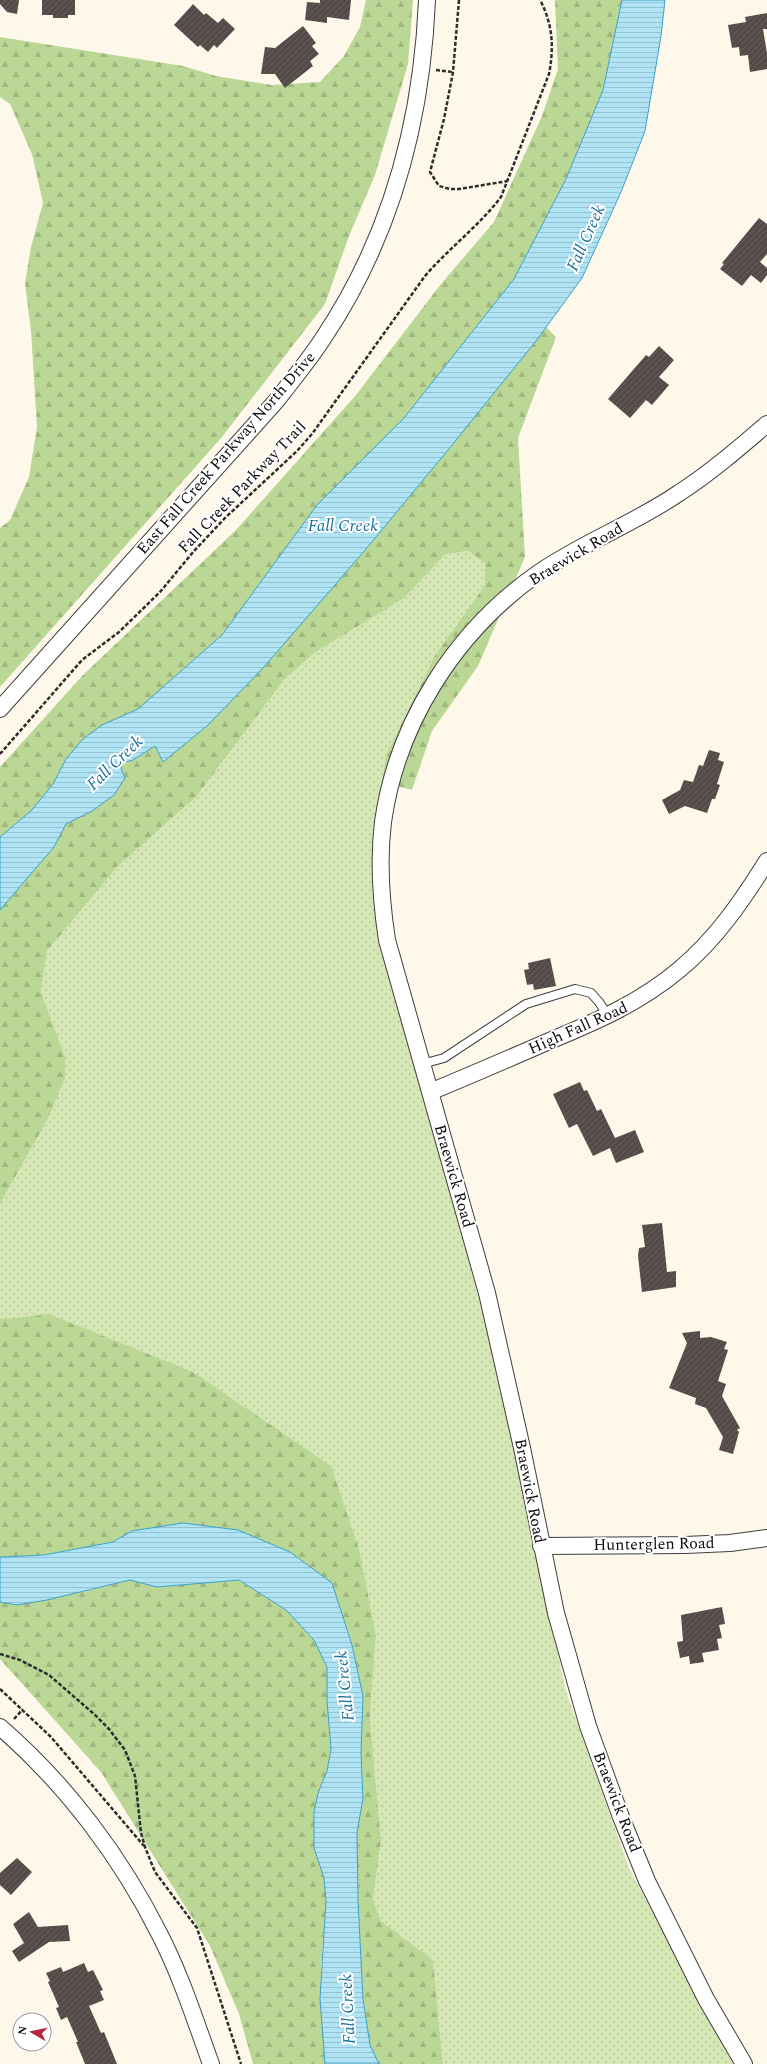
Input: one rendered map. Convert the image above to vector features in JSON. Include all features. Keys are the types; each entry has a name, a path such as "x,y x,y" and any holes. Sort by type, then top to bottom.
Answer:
{"street":[{"name":"East Fall Creek Parkway North Drive","path":"0,709 277,400 316,349 343,308 381,230 401,170 414,119 421,81 425,52 427,0"},
{"name":"Braewick Road","path":"744,2064 706,1999 657,1900 621,1817 580,1700 556,1613 498,1334 387,940 381,885 383,823 391,782 399,756 421,705 443,669 464,642 488,616 520,587 561,559 600,539 679,493 767,424"},
{"name":"High Fall Road","path":"430,1092 608,1016 636,1001 670,977 701,949 742,901 767,861"},
{"name":"Hunterglen Road","path":"541,1546 685,1545 730,1543 767,1538"},
{"path":"0,1727 42,1767 64,1792 92,1825 122,1868 167,1949 186,1995 211,2064"}],"lane":[{"path":"422,1064 450,1055 526,1004 575,989 591,993 600,1002 608,1016"}],"path":[{"path":"459,0 453,72 444,118 430,172 439,186 450,189 508,181"},
{"name":"Fall Creek Parkway Trail","path":"0,754 82,660 119,632 160,592 194,551 230,513 297,451 329,410 425,276 442,255 490,211 501,197 550,74 553,40 550,22 540,0"},
{"path":"0,1654 20,1660 49,1675 94,1714 119,1740 130,1760 135,1776 141,1833 145,1847 155,1872 198,1928 241,2064"},
{"path":"0,1688 51,1737 145,1847"}],"green space":[{"path":"366,0 413,0 408,64 375,175 349,236 325,304 222,437 0,687 0,528 10,520 29,477 37,427 31,331 25,283 31,247 43,203 32,154 10,104 0,97 0,37 183,66 216,76 272,85 320,82 344,56 360,27"},
{"path":"555,0 622,0 603,90 566,179 514,279 404,418 317,505 222,635 138,709 102,725 66,759 53,784 32,810 0,837 0,767 83,675 236,530 356,395 441,284 494,222 542,116 558,69"},
{"path":"546,327 556,337 518,438 525,557 478,666 432,731 412,790 382,782 386,755 434,657 485,585 485,563 468,551 446,554 403,599 314,653 284,680 196,797 117,867 47,951 41,992 65,1056 65,1078 49,1117 0,1204 0,910 54,847 66,824 92,811 114,795 122,763 133,760 155,746 163,762 366,549"},
{"path":"468,551 485,563 485,585 434,657 386,755 373,840 374,904 498,1371 566,1691 629,1868 733,2064 443,2064 433,1960 381,1921 373,1900 381,1841 370,1717 376,1636 6,1319 0,1318 0,1204 49,1117 65,1078 65,1056 41,992 47,951 117,867 196,797 284,680 314,653 403,599 446,554"},
{"path":"49,1314 193,1372 331,1466 359,1549 376,1636 370,1717 381,1841 373,1900 381,1921 433,1960 443,2064 379,2064 370,2045 363,1999 358,1901 357,1832 363,1799 361,1753 363,1696 352,1644 332,1583 290,1552 238,1530 183,1524 132,1531 113,1542 44,1555 0,1557 0,1318 6,1319"},
{"path":"130,1580 157,1587 239,1580 286,1610 314,1640 327,1667 327,1701 331,1749 327,1771 318,1793 314,1812 314,1848 324,1878 326,1901 321,1968 325,2064 253,2064 239,2014 210,1946 101,1772 0,1659 0,1602 17,1605 87,1591"}],"water":[{"name":"Fall Creek","path":"622,0 665,0 661,36 645,131 621,192 582,278 536,341 448,450 366,549 264,667 208,725 163,762 155,746 133,760 122,763 121,768 125,778 114,795 92,811 66,824 54,847 0,910 0,837 32,810 53,784 66,759 83,739 102,725 138,709 222,635 317,505 404,418 514,279 566,179 603,90"},
{"name":"Fall Creek","path":"183,1523 238,1530 290,1552 332,1583 352,1645 363,1696 361,1753 363,1799 357,1832 358,1901 363,1999 370,2045 379,2064 325,2064 320,1999 326,1901 324,1878 314,1848 314,1812 318,1793 327,1771 331,1749 327,1701 327,1667 314,1640 286,1610 239,1580 157,1587 130,1580 47,1600 17,1605 0,1602 0,1557 44,1555 113,1542 132,1531"}],"building":[{"path":"0,0 19,0 17,14 7,12 0,4"},
{"path":"42,0 75,0 75,15 68,15 68,18 53,18 53,15 42,15"},
{"path":"320,0 351,0 349,20 327,17 327,23 305,20 307,2 320,3"},
{"path":"193,4 204,15 206,13 218,23 223,18 235,29 217,48 214,45 208,52 200,45 198,47 174,25"},
{"path":"767,13 767,29 763,29 767,53 767,69 750,72 748,55 740,56 739,47 732,48 728,25 746,22 745,17"},
{"path":"303,26 316,43 312,46 319,54 310,61 313,66 285,88 275,74 261,74 265,47 275,48"},
{"path":"759,218 767,224 767,254 760,262 767,268 767,275 761,283 751,275 742,286 720,269 724,264 722,263"},
{"path":"659,346 674,360 659,377 669,385 652,405 646,400 630,418 608,399 646,355 649,357"},
{"path":"709,750 720,753 718,760 724,762 717,784 720,785 715,799 712,799 707,813 685,806 669,814 662,800 680,790 684,780 693,782 699,765 703,766"},
{"path":"550,958 556,986 534,990 533,984 527,985 524,970 529,969 528,963"},
{"path":"580,1082 584,1091 587,1090 597,1111 601,1109 615,1138 635,1130 644,1152 616,1163 610,1148 593,1156 577,1124 569,1128 553,1094"},
{"path":"662,1223 667,1272 676,1271 676,1287 642,1292 638,1256 639,1248 645,1247 642,1225"},
{"path":"700,1331 700,1338 711,1337 727,1342 724,1349 728,1350 718,1381 726,1384 722,1396 740,1428 737,1430 739,1432 733,1454 719,1450 723,1437 706,1408 695,1404 696,1398 669,1388 687,1343 682,1333"},
{"path":"722,1607 725,1624 719,1625 722,1638 717,1639 719,1650 702,1653 704,1662 690,1664 689,1656 680,1658 677,1642 683,1641 681,1615"},
{"path":"17,1858 32,1872 11,1895 0,1885 0,1873"},
{"path":"29,1912 38,1927 68,1925 70,1941 49,1942 19,1962 12,1951 24,1943 13,1924"},
{"path":"84,1963 88,1972 93,1970 103,1990 100,1991 104,2000 89,2006 101,2033 104,2032 117,2064 85,2064 76,2042 78,2042 67,2017 61,2020 56,2008 59,2007 48,1982 50,1981 46,1973 61,1967 63,1972"}]}
